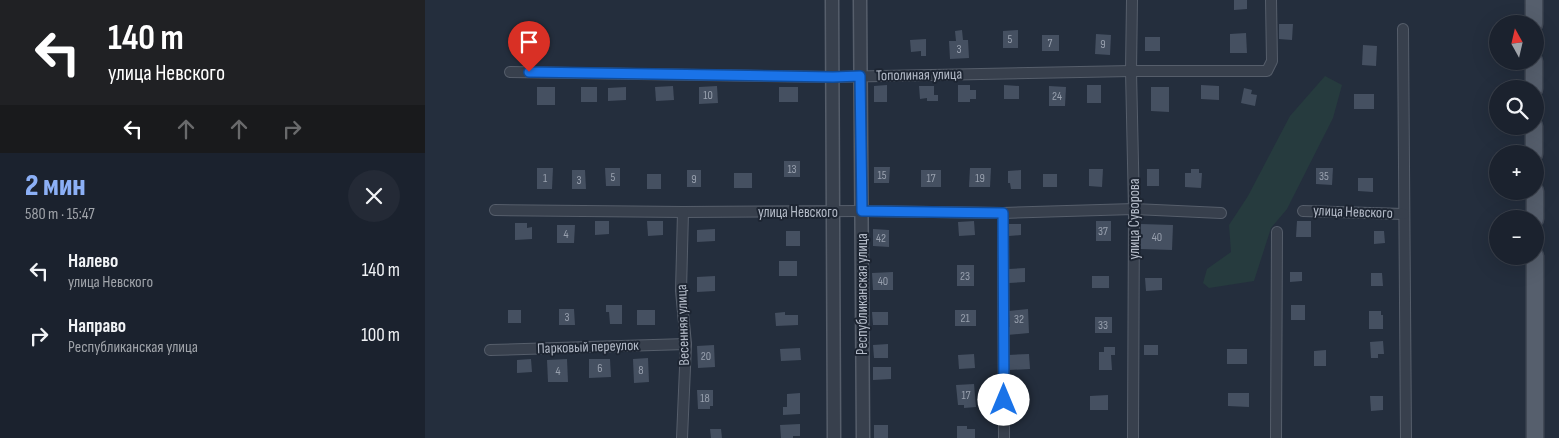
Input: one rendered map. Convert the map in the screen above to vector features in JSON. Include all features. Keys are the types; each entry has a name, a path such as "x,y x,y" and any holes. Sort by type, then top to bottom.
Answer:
{"main road":[{"path":"1534,0 1534,15"},
{"path":"1535,265 1535,438"}],"street":[{"name":"Республиканская улица","path":"832,0 834,438"},
{"name":"Республиканская улица","path":"860,0 863,438"},
{"name":"улица Суворова","path":"1132,0 1131,71 1134,209 1133,438"},
{"name":"Тополиная улица","path":"510,72 833,77 1131,71 1267,71 1271,61 1271,0"},
{"path":"1403,29 1406,438"},
{"name":"улица Невского","path":"495,210 1003,213 1134,209 1221,213"},
{"name":"улица Невского","path":"1303,211 1404,214"},
{"name":"Весенняя улица","path":"682,438 686,344 681,291 683,212"},
{"path":"1003,213 1004,438"},
{"path":"1276,438 1277,232"},
{"name":"Парковый переулок","path":"490,350 686,344"}],"green space":[{"path":"1325,76 1342,85 1333,118 1287,209 1271,228 1254,281 1209,288 1203,283 1207,269 1231,252 1229,225 1248,196 1290,116"}],"building":[{"path":"1234,0 1247,0 1247,9 1234,10"},
{"path":"1279,24 1293,24 1292,40 1279,39"},
{"path":"962,30 963,40 968,40 969,58 950,59 949,41 956,41 955,31"},
{"path":"1018,30 1018,48 1003,48 1003,31"},
{"path":"1246,33 1247,53 1230,53 1230,34"},
{"path":"1096,34 1111,35 1110,55 1095,54"},
{"path":"1042,35 1059,35 1059,51 1042,51"},
{"path":"1145,37 1160,37 1160,51 1145,51"},
{"path":"926,39 926,56 921,56 921,51 911,52 910,40"},
{"path":"1363,45 1377,46 1376,66 1362,65"},
{"path":"887,85 887,102 874,102 874,86"},
{"path":"958,85 970,85 970,90 976,90 976,99 970,99 970,102 958,102"},
{"path":"1004,85 1019,86 1019,99 1004,99"},
{"path":"1087,85 1101,85 1101,103 1087,103"},
{"path":"1201,85 1219,86 1219,100 1201,99"},
{"path":"673,86 674,100 656,101 655,87"},
{"path":"717,86 718,103 699,104 699,87"},
{"path":"919,86 934,86 934,95 938,95 938,101 927,101 927,98 920,99"},
{"path":"1049,86 1066,87 1065,106 1049,106"},
{"path":"537,87 555,87 555,105 537,105"},
{"path":"581,87 597,87 597,102 581,102"},
{"path":"626,87 626,100 608,101 608,88"},
{"path":"779,87 798,87 798,102 779,102"},
{"path":"1151,87 1169,87 1169,112 1151,111"},
{"path":"1244,88 1252,90 1251,94 1257,95 1255,106 1241,103"},
{"path":"1354,94 1374,94 1374,109 1354,109"},
{"path":"784,161 800,161 800,177 784,177"},
{"path":"874,167 890,167 889,183 874,183"},
{"path":"537,168 553,168 552,189 537,189"},
{"path":"605,168 620,168 620,186 606,186"},
{"path":"970,168 991,168 990,187 969,187"},
{"path":"1316,168 1333,168 1332,185 1316,184"},
{"path":"1089,169 1103,169 1102,187 1089,186"},
{"path":"1147,169 1159,169 1159,186 1147,186"},
{"path":"1191,169 1199,169 1199,173 1202,173 1201,188 1185,187 1185,173 1191,173"},
{"path":"572,170 585,170 586,189 572,189"},
{"path":"687,170 701,170 701,187 687,187"},
{"path":"921,170 941,170 941,187 921,187"},
{"path":"1021,170 1021,189 1011,189 1010,183 1008,183 1008,171"},
{"path":"734,173 752,173 752,188 734,188"},
{"path":"647,174 661,174 661,189 647,189"},
{"path":"1043,174 1057,174 1057,187 1043,187"},
{"path":"1358,178 1373,178 1373,192 1358,191"},
{"path":"595,221 609,221 609,234 595,235"},
{"path":"647,221 663,221 663,235 648,236"},
{"path":"974,221 975,235 959,236 958,222"},
{"path":"1096,221 1111,221 1111,241 1096,241"},
{"path":"1297,221 1311,221 1311,237 1296,237"},
{"path":"515,223 527,223 527,228 532,227 532,239 515,240"},
{"path":"1009,224 1021,224 1021,235 1009,236"},
{"path":"1141,224 1173,225 1172,250 1140,249"},
{"path":"557,225 575,225 574,243 557,243"},
{"path":"715,229 715,241 697,242 697,230"},
{"path":"873,229 889,230 889,247 873,246"},
{"path":"786,231 800,231 800,246 786,246"},
{"path":"1374,231 1384,231 1385,243 1374,244"},
{"path":"779,261 797,261 797,276 779,276"},
{"path":"957,265 974,265 974,286 957,286"},
{"path":"1025,268 1025,282 1009,283 1009,269"},
{"path":"893,272 893,290 873,290 872,273"},
{"path":"1290,272 1302,272 1302,281 1290,282"},
{"path":"1371,273 1382,273 1383,286 1371,286"},
{"path":"715,276 715,291 697,292 697,277"},
{"path":"1092,276 1109,276 1109,288 1092,288"},
{"path":"1145,278 1162,278 1162,290 1146,291"},
{"path":"606,305 622,305 622,324 610,324"},
{"path":"1291,305 1305,305 1305,320 1291,320"},
{"path":"559,309 574,309 575,325 559,325"},
{"path":"1028,309 1029,333 1007,335 1006,327 1010,327 1009,311"},
{"path":"508,310 521,310 521,323 508,323"},
{"path":"637,310 655,310 655,325 637,325"},
{"path":"955,310 976,310 976,326 955,326"},
{"path":"1369,311 1381,311 1381,315 1383,315 1383,329 1369,329"},
{"path":"785,312 785,315 798,315 798,325 776,326 775,313"},
{"path":"872,312 888,312 888,325 873,325"},
{"path":"1095,317 1112,317 1112,333 1095,333"},
{"path":"1383,341 1384,354 1378,354 1378,358 1371,358 1370,342"},
{"path":"888,344 888,358 874,358 873,345"},
{"path":"714,345 715,367 698,368 697,346"},
{"path":"1144,345 1158,345 1158,355 1144,355"},
{"path":"1104,347 1115,347 1115,355 1111,355 1112,370 1099,370 1099,352 1104,352"},
{"path":"800,348 801,360 781,361 780,349"},
{"path":"1227,349 1247,349 1247,364 1227,364"},
{"path":"1326,350 1326,366 1314,366 1314,351"},
{"path":"974,354 975,368 959,369 958,355"},
{"path":"1029,354 1030,369 1009,370 1008,355"},
{"path":"648,358 649,382 634,383 633,359"},
{"path":"531,359 532,372 517,373 517,360"},
{"path":"567,359 568,382 548,382 547,360"},
{"path":"589,359 610,359 611,377 589,378"},
{"path":"873,367 891,367 891,379 873,380"},
{"path":"974,384 976,407 964,408 964,405 958,405 956,385"},
{"path":"697,390 713,390 713,406 710,406 710,409 698,409"},
{"path":"800,393 800,414 783,415 783,407 787,407 787,394"},
{"path":"1228,393 1249,393 1249,407 1228,406"},
{"path":"1108,395 1108,410 1090,410 1090,396"},
{"path":"1370,396 1383,396 1383,410 1371,411"},
{"path":"1008,398 1027,398 1027,409 1008,409"},
{"path":"800,424 800,436 781,438 780,425"},
{"path":"874,425 888,425 888,438 874,438"},
{"path":"957,426 967,426 967,429 975,429 975,438 957,438"},
{"path":"710,429 721,429 722,438 711,438"}],"route":[{"path":"529,72 860,76 862,211 1003,213 1004,400"}]}
